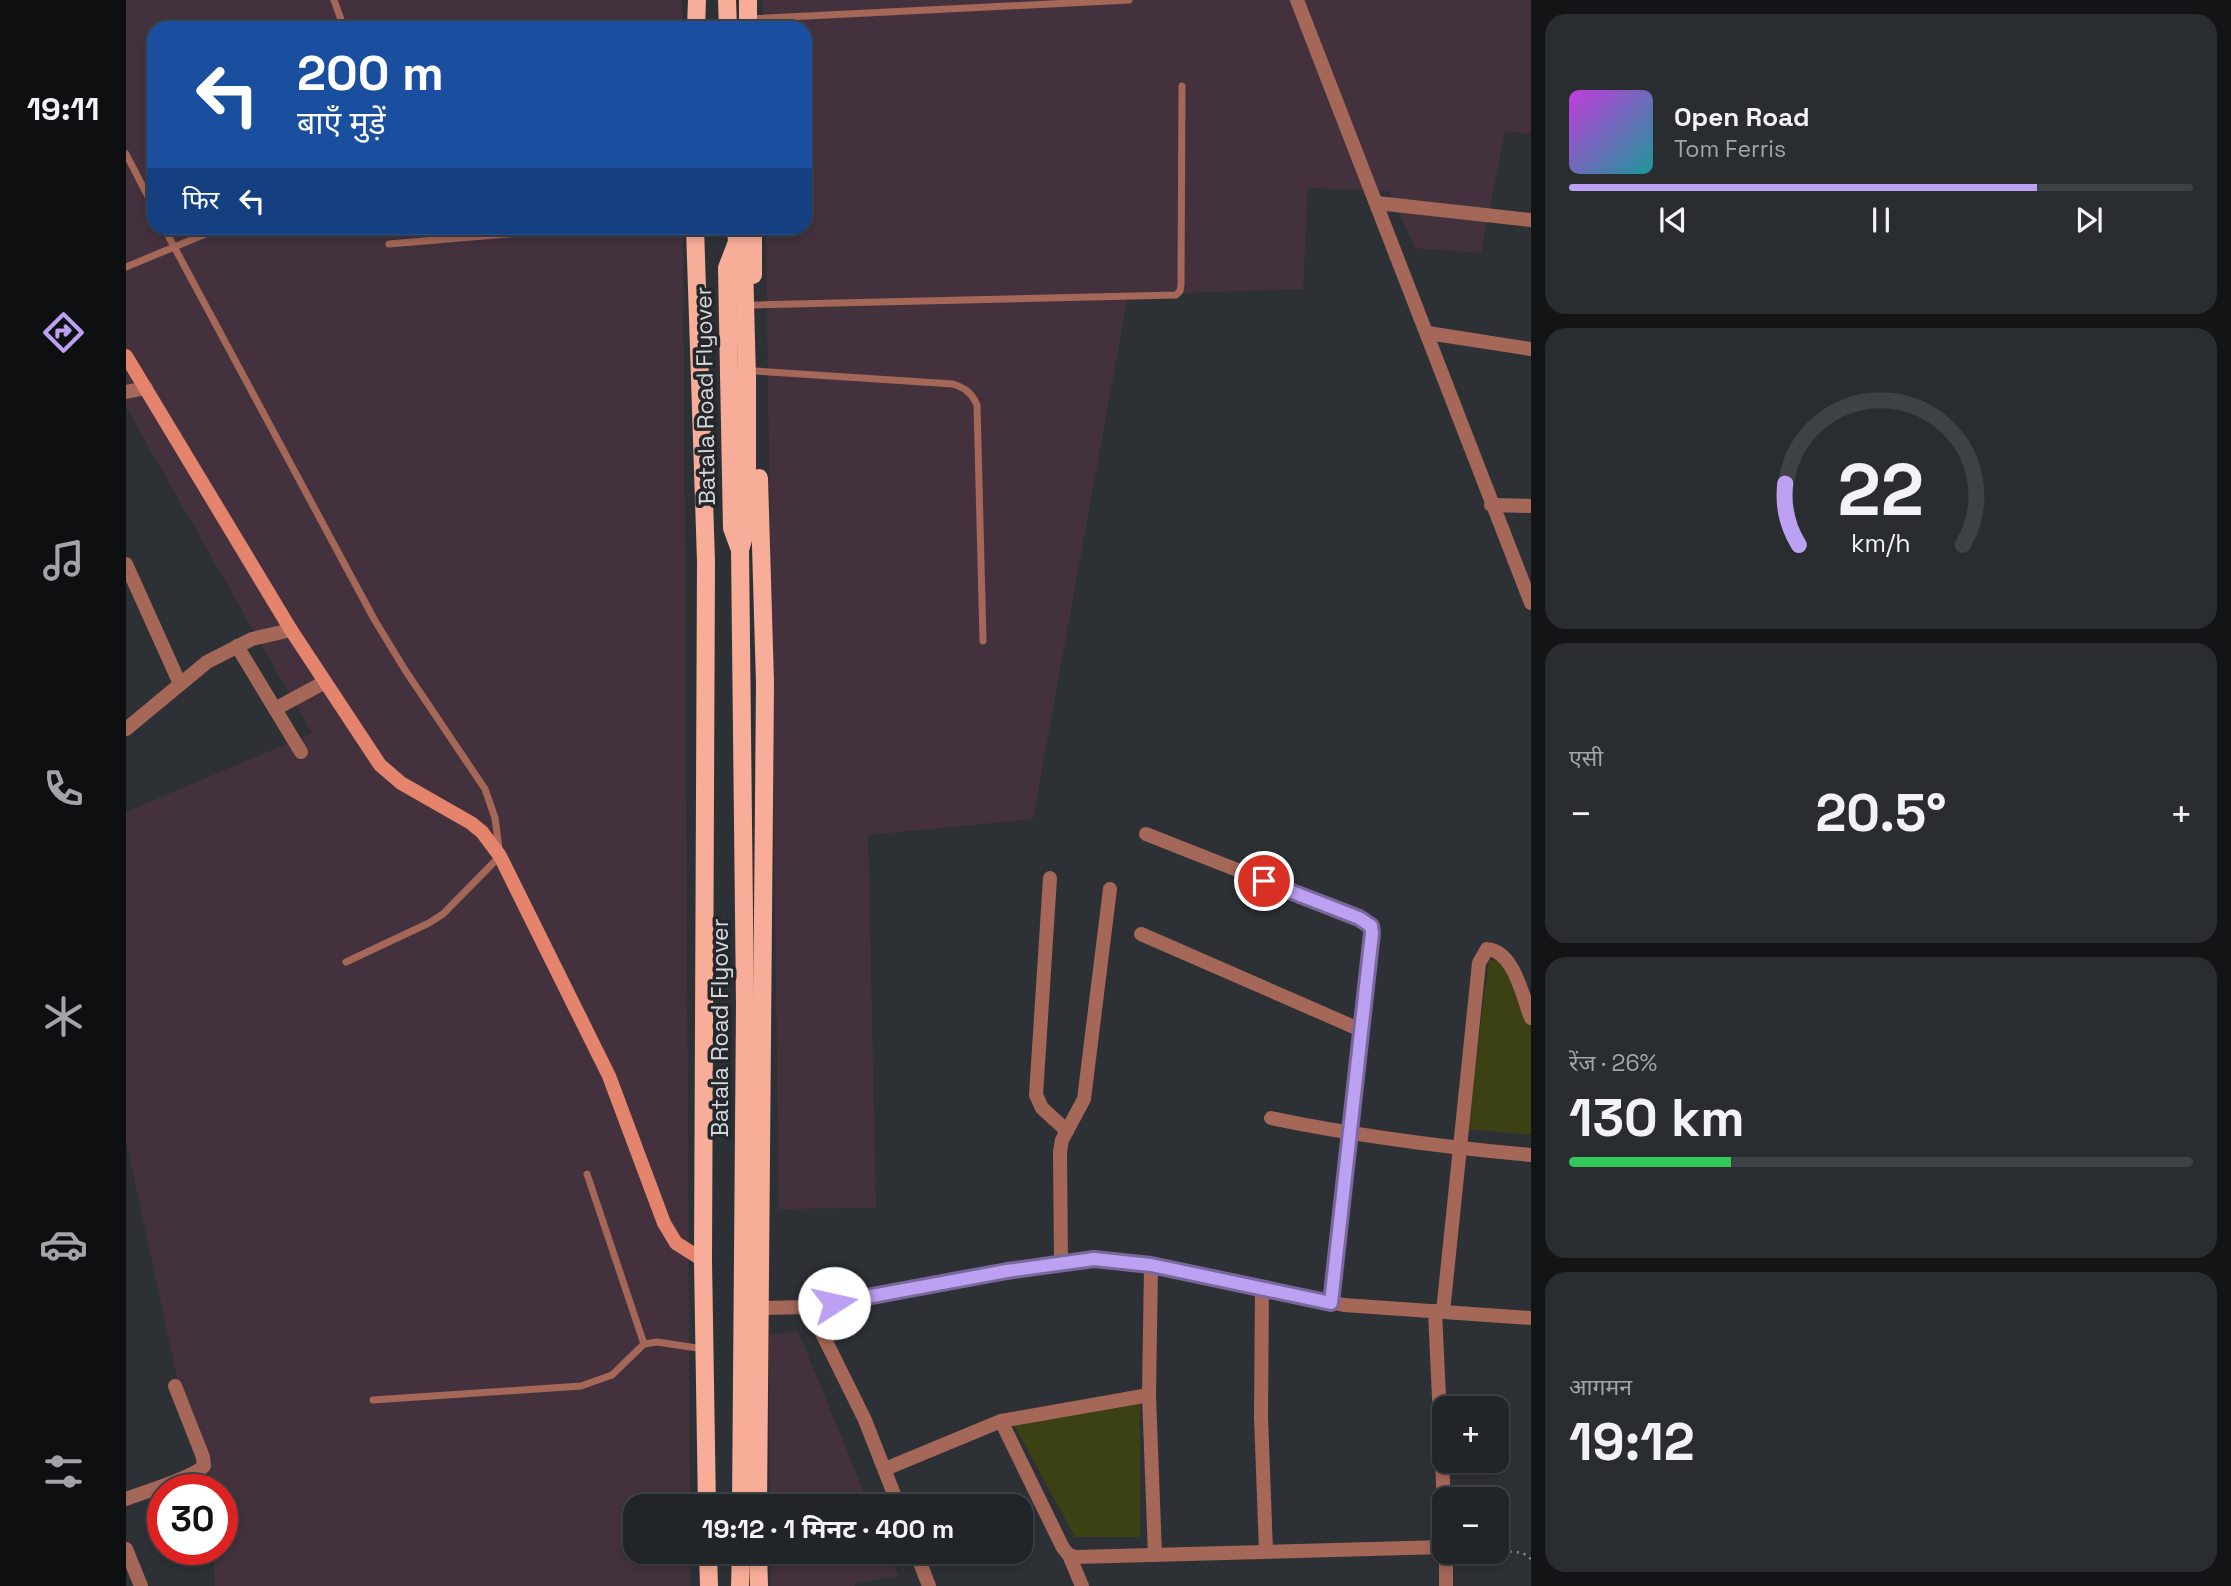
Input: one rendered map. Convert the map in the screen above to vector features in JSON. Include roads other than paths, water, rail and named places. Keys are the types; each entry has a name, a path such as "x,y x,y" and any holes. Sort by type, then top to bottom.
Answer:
{"main road":[{"path":"696,21 697,0"},
{"path":"727,0 727,21"},
{"path":"748,0 748,21"},
{"path":"695,235 706,561 703,1260 707,1494"},
{"name":"Batala Road Flyover","path":"736,235 727,268 732,528 740,550 745,990 741,1494"},
{"path":"752,235 765,683 758,1494"},
{"path":"708,1564 709,1586"},
{"path":"740,1586 741,1564"},
{"path":"758,1564 759,1586"}],"street":[{"path":"1297,0 1531,603"},
{"path":"1377,203 1531,220"},
{"path":"1428,333 1531,349"},
{"path":"126,355 291,630 380,765 401,783 471,823 482,832 500,856 610,1076 664,1223 676,1243 703,1260"},
{"path":"126,392 146,388"},
{"path":"1491,505 1531,506"},
{"path":"126,564 180,684"},
{"path":"126,729 207,663 252,639 291,630"},
{"path":"237,646 301,751"},
{"path":"275,709 325,682"},
{"path":"1146,834 1359,918 1371,926 1331,1303"},
{"path":"1050,878 1036,1094 1042,1108 1068,1131"},
{"path":"1061,1262 1060,1152 1083,1099 1110,889"},
{"path":"1140,934 1360,1030"},
{"path":"1444,1487 1439,1312 1460,1149 1479,963 1487,949 1496,950 1506,957 1531,1018"},
{"path":"1271,1118 1349,1134 1460,1149 1531,1155"},
{"path":"761,1308 809,1307 1061,1262 1094,1259 1151,1265 1331,1303 1531,1318"},
{"path":"1151,1265 1149,1395 1155,1555"},
{"path":"1262,1288 1261,1417 1266,1551"},
{"path":"809,1307 852,1393 894,1494"},
{"path":"126,1499 188,1476 204,1466 203,1457 175,1386"},
{"path":"885,1469 1001,1421 1149,1395"},
{"path":"1001,1421 1082,1586"},
{"path":"1069,1555 1083,1558 1432,1547"},
{"path":"126,1549 141,1586"},
{"path":"921,1564 929,1586"},
{"path":"1446,1564 1446,1586"}],"lane":[{"path":"334,0 342,21"},
{"path":"781,21 1129,0"},
{"path":"754,305 1176,295 1181,285 1182,86"},
{"path":"126,154 147,194"},
{"path":"168,235 374,620 485,789 495,818 500,856 443,914 346,962"},
{"path":"126,267 202,235"},
{"path":"389,244 495,235"},
{"path":"755,371 953,384 974,396 977,405 983,641"},
{"path":"587,1174 644,1344"},
{"path":"373,1400 581,1386 611,1375 644,1344 657,1342 705,1349"}]}
